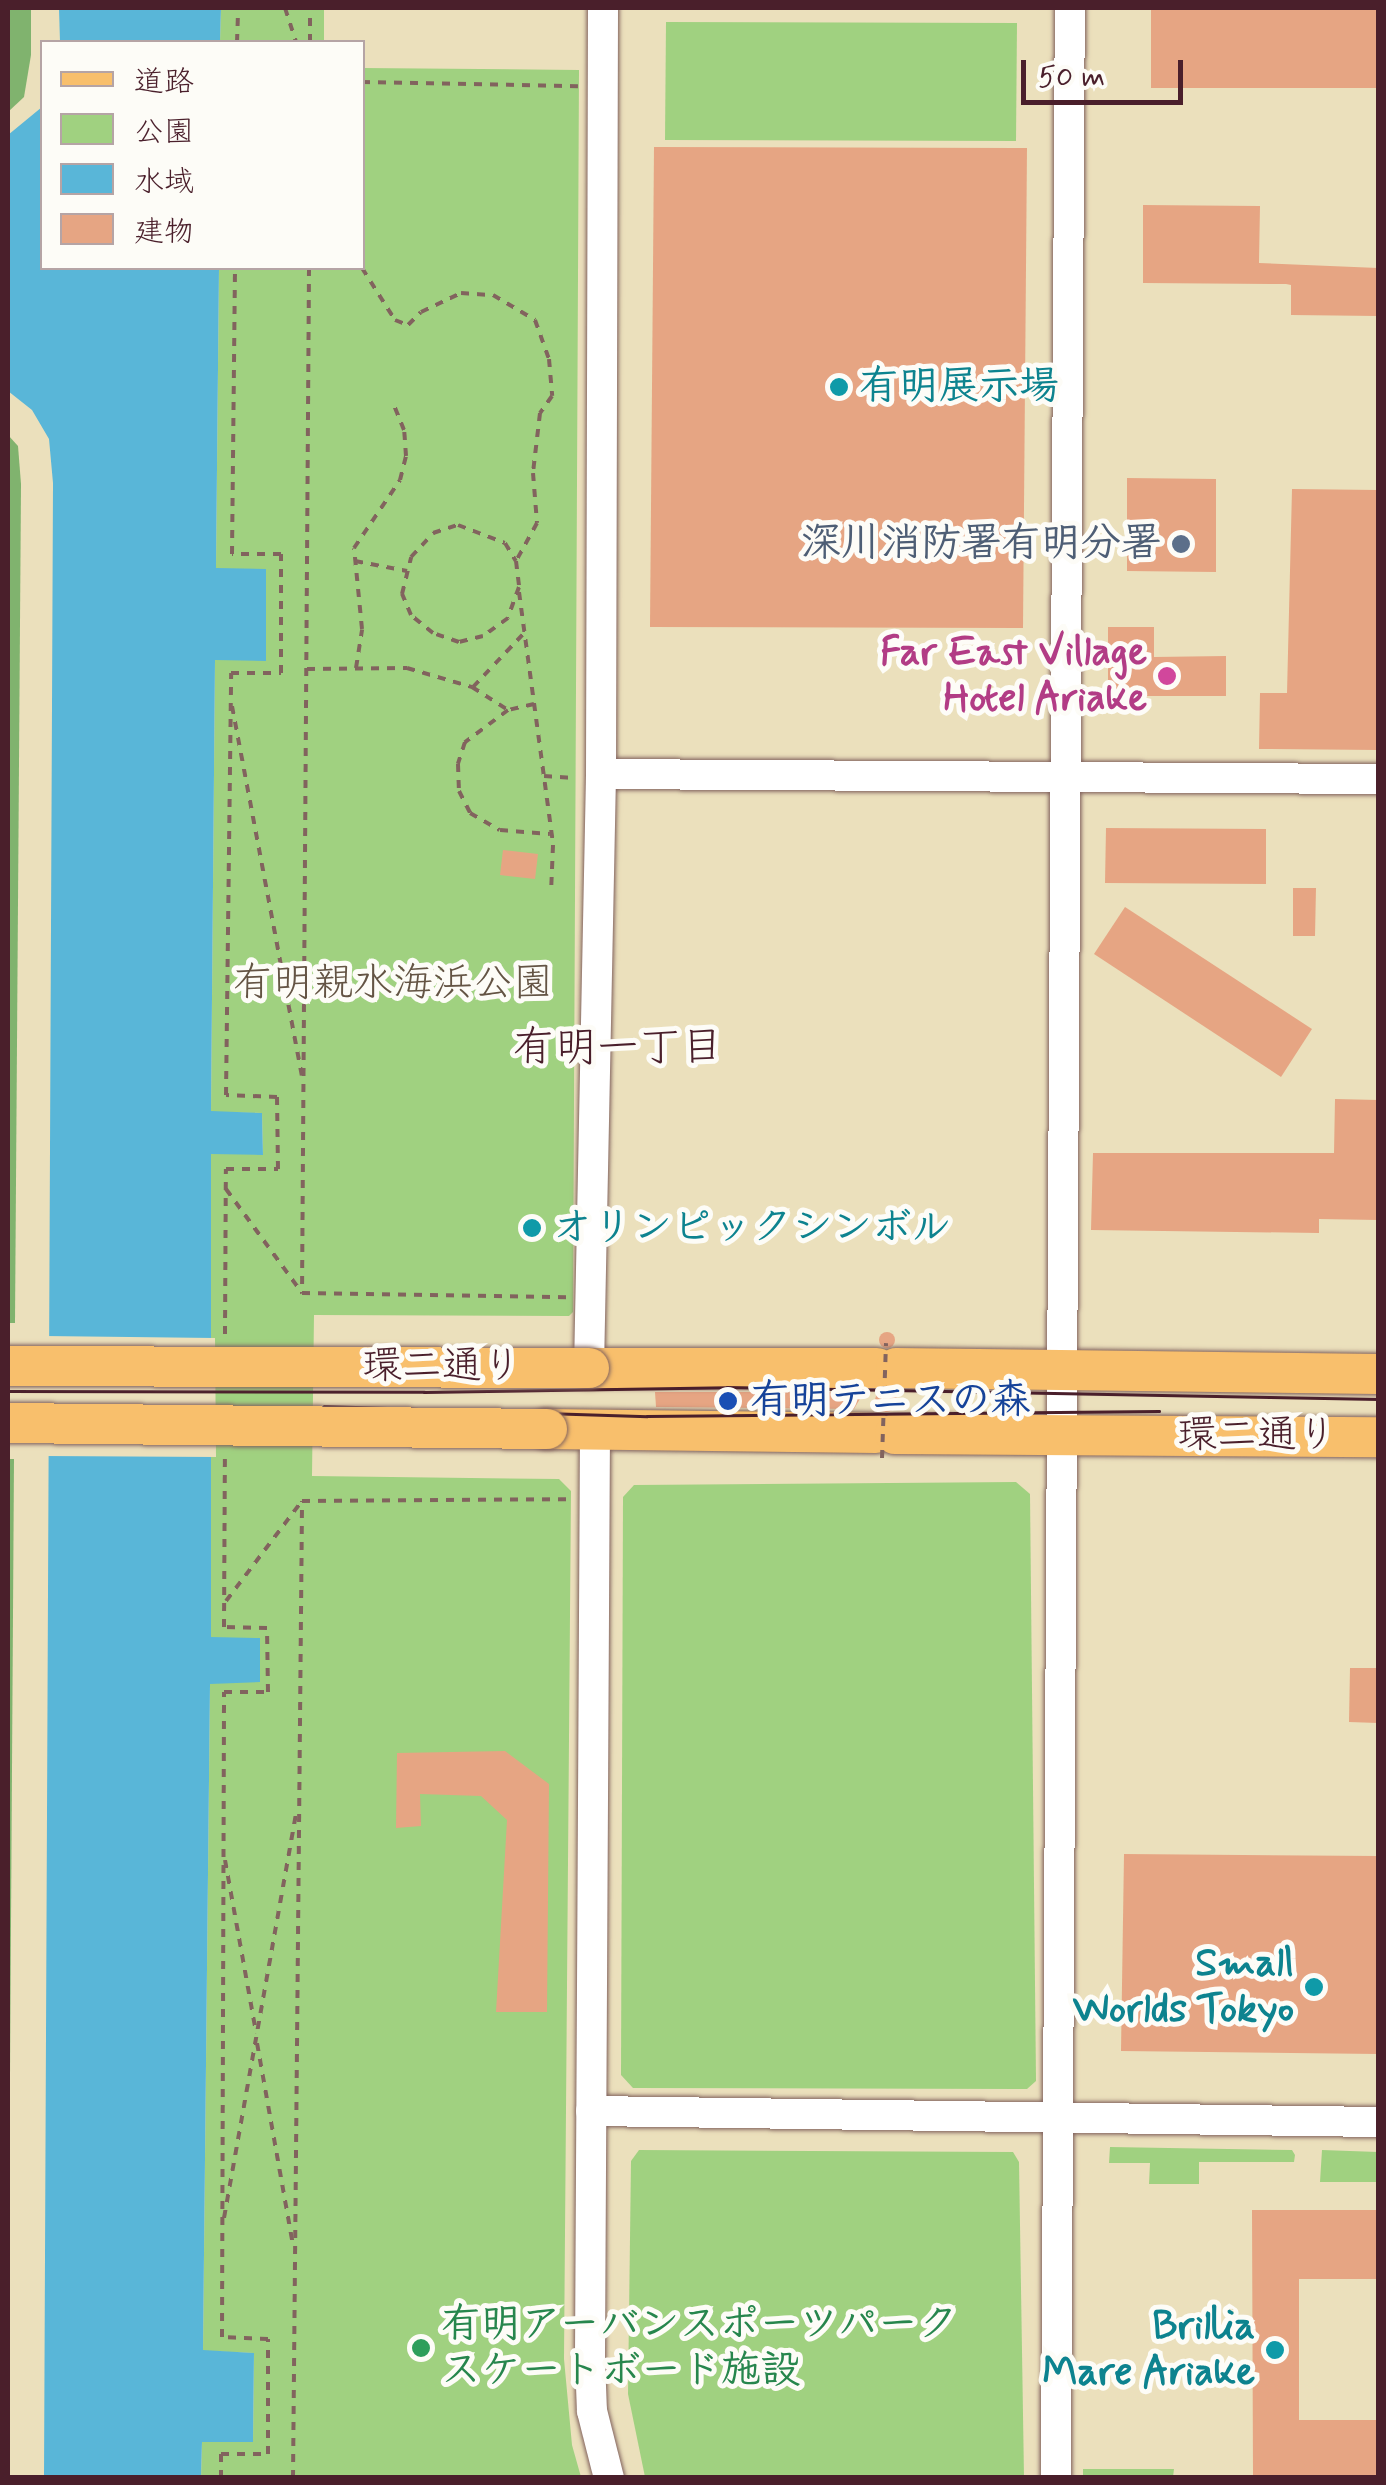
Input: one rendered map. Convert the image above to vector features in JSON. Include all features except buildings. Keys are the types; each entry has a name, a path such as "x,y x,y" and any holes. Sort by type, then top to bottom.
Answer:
{"main road":[{"name":"環二通り","path":"8,1366 589,1368 886,1359 1062,1369 1378,1374"},
{"name":"環二通り","path":"8,1423 595,1430 884,1442 1060,1434 1378,1437"}],"street":[{"path":"589,1368 590,776 603,8"},
{"path":"1056,2478 1070,8"},
{"path":"590,776 1378,779"},
{"path":"595,1430 590,2360 592,2412 609,2478"},
{"path":"591,2111 1378,2122"}],"path":[{"path":"238,8 238,40"},
{"path":"285,8 295,40"},
{"path":"310,8 310,40"},
{"path":"365,82 585,86"},
{"path":"302,1293 309,270"},
{"path":"363,270 395,320 408,325 421,312 461,293 493,295 535,320 553,380 552,396 540,413 533,473 537,522 516,561"},
{"path":"356,668 362,629 354,548 400,480 405,443 394,405"},
{"path":"519,587 508,618 483,636 459,642 434,634 411,614 402,594 411,557 433,534 458,526 505,543 516,561 552,834 551,892"},
{"path":"356,561 408,571"},
{"path":"472,688 524,632"},
{"path":"306,669 408,668 472,688 508,710"},
{"path":"230,696 304,1084"},
{"path":"534,704 508,710 465,742 458,764 459,792 470,812 500,830 552,834"},
{"path":"544,776 590,776"},
{"path":"226,1189 302,1293"},
{"path":"302,1293 576,1298"},
{"path":"884,1442 886,1359"},
{"path":"302,1501 574,1499"},
{"path":"224,1604 302,1501"},
{"path":"294,2478 302,1501"},
{"path":"222,2232 299,1797"},
{"path":"223,1851 295,2256"}],"green space":[{"path":"8,8 31,8 31,55 24,97 8,112"},
{"path":"221,8 324,8 324,40 220,40"},
{"path":"666,22 1017,23 1016,141 665,140"},
{"name":"有明親水海浜公園","path":"365,68 579,70 573,1312 569,1316 314,1315 312,1476 559,1479 571,1491 564,2359 572,2445 581,2477 201,2478 202,2442 253,2441 254,2353 203,2351 210,1683 260,1681 260,1638 211,1638 211,1154 263,1154 262,1113 211,1112 215,659 266,660 216,568 219,270 365,270"},
{"path":"8,435 18,446 21,484 15,1323 8,1323"},
{"path":"8,1459 14,1459 8,2386"},
{"path":"1016,1482 1030,1494 1036,2081 1027,2089 633,2088 621,2075 623,1497 634,1485"},
{"path":"1110,2147 1292,2150 1295,2155 1294,2162 1199,2162 1199,2184 1149,2184 1150,2163 1109,2163"},
{"path":"639,2150 1013,2152 1019,2162 1024,2477 645,2477 628,2394 631,2161"},
{"path":"1322,2150 1378,2152 1378,2182 1320,2182"},
{"path":"1083,2469 1174,2469 1173,2477 1083,2477"}],"water":[{"path":"59,8 221,8 220,40 60,40"},
{"path":"40,109 40,270 219,270 216,568 266,569 266,661 215,660 211,1111 262,1113 263,1155 211,1154 211,1637 260,1638 260,1682 210,1684 203,2350 254,2353 253,2442 202,2442 201,2477 44,2477 53,483 49,439 32,410 8,391 8,135"}],"pier":[{"path":"44,1336 215,1338 216,1457 44,1456"}],"tram line":[{"path":"8,1391 424,1392 727,1387 1378,1399"},
{"path":"324,1406 647,1416 1159,1411"}],"place":[{"name":"有明展示場","path":"839,387"},
{"name":"深川消防署有明分署","path":"1181,544"},
{"name":"Far East Village Hotel Ariake","path":"1167,676"},
{"name":"オリンピックシンボル","path":"532,1228"},
{"name":"有明テニスの森","path":"728,1401"},
{"name":"Small Worlds Tokyo","path":"1314,1987"},
{"name":"有明アーバンスポーツパーク スケートボード施設","path":"421,2348"},
{"name":"Brillia Mare Ariake","path":"1275,2350"}],"district":[{"name":"有明一丁目","path":"618,1049"}]}
